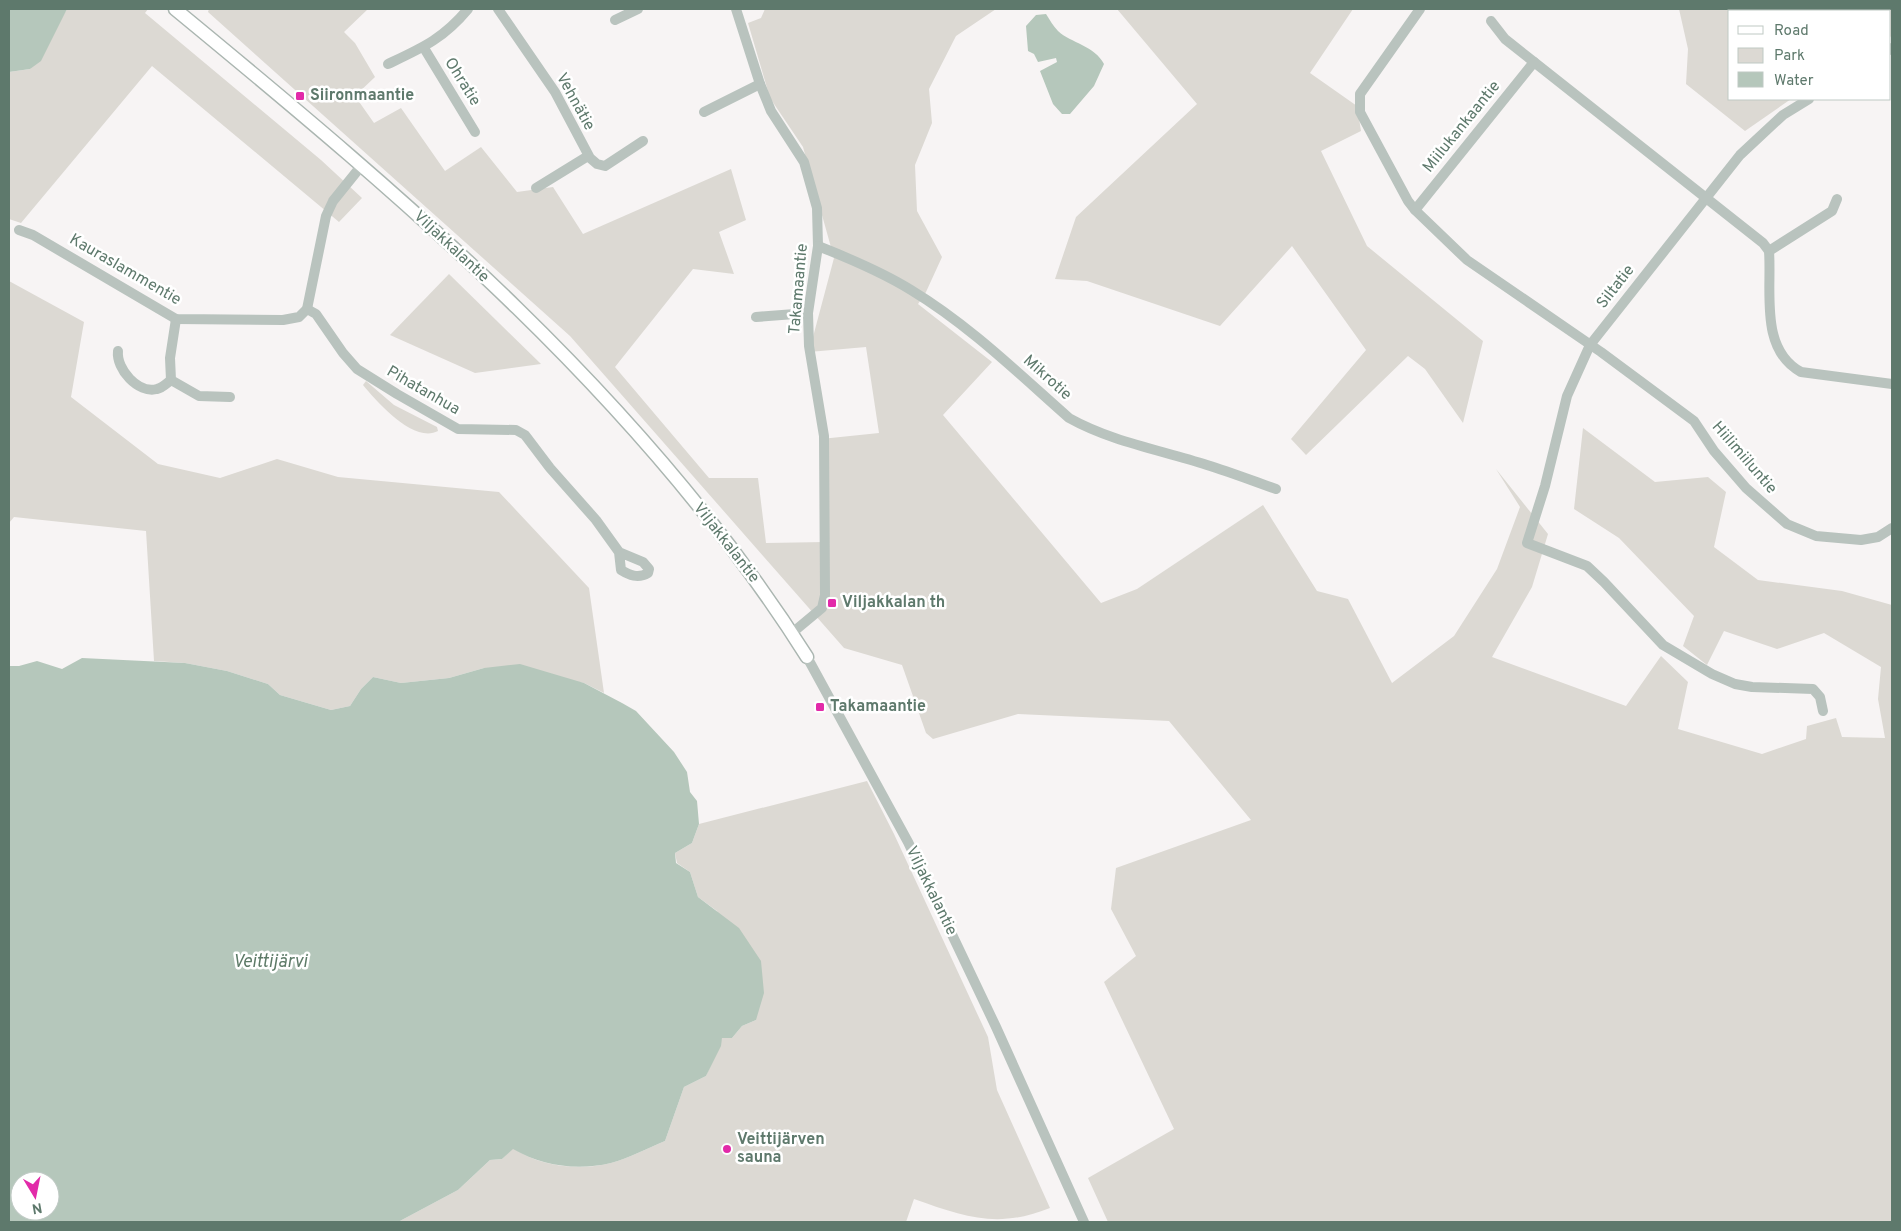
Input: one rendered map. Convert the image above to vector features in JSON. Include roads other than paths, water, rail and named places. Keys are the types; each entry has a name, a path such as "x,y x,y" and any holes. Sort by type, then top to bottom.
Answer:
{"main road":[{"name":"Viljakkalantie","path":"175,9 362,165 492,284 608,400 748,568 807,657"}],"street":[{"path":"388,64 424,48 458,21 468,9"},
{"name":"Vehnätie","path":"498,9 555,92 588,156 597,164 605,166 644,141"},
{"path":"615,20 638,9"},
{"name":"Takamaantie","path":"736,9 760,84 771,111 804,162 817,208 818,246 808,313 809,346 824,436 825,595 822,608 792,633"},
{"path":"1420,9 1360,94 1359,105 1365,120 1408,202 1415,210 1474,265 1590,345"},
{"path":"1491,21 1505,39 1763,243 1769,251 1772,331 1778,351 1785,360 1801,372 1892,384"},
{"name":"Ohratie","path":"424,48 475,132"},
{"name":"Miilukankaantie","path":"1415,210 1534,62"},
{"path":"704,112 760,84"},
{"name":"Siltatie","path":"1808,100 1783,115 1748,146 1590,345 1567,396 1545,486 1527,543 1587,566 1652,635 1678,655 1735,684 1752,688 1813,689 1820,697 1823,711"},
{"path":"536,188 588,156"},
{"path":"307,309 326,216 333,201 362,165"},
{"path":"1769,251 1832,211 1837,199"},
{"name":"Kauraslammentie","path":"19,230 34,234 176,319 283,320 299,317 307,309"},
{"name":"Mikrotie","path":"818,246 860,262 912,291 964,327 1069,418 1108,436 1207,465 1276,489"},
{"name":"Pihatanhua","path":"307,309 316,314 343,354 357,369 397,394 458,429 516,430 524,435 596,520 619,552"},
{"path":"756,317 808,313"},
{"path":"171,380 170,358 176,319"},
{"name":"Hiilimiiluntie","path":"1590,345 1694,421 1714,451 1746,488 1787,524 1816,536 1862,540 1878,537 1892,528"},
{"path":"118,351 117,360 120,370 131,380 148,388 157,389 171,380"},
{"path":"171,380 199,396 230,397"},
{"name":"Viljakkalantie","path":"807,657 908,842 996,1027 1084,1222"}],"water":[{"path":"9,9 67,9 41,61 30,69 9,72"},
{"path":"1046,14 1058,31 1095,53 1104,64 1094,86 1070,114 1062,114 1053,104 1040,71 1057,62 1056,58 1038,62 1034,54 1028,51 1026,26 1036,15"},
{"name":"Veittijärvi","path":"82,658 185,663 227,671 268,684 280,695 331,710 350,706 361,689 373,677 401,683 449,678 484,668 520,664 584,683 636,711 674,752 687,772 690,792 697,801 699,824 692,843 675,853 676,863 690,872 698,897 739,928 761,961 764,993 756,1020 742,1026 732,1038 722,1038 721,1046 706,1076 684,1087 665,1141 618,1161 585,1167 548,1163 513,1149 502,1159 490,1160 458,1190 398,1222 9,1222 9,666 19,666 37,661 62,669"}],"place":[{"name":"Siironmaantie","path":"300,96"},
{"name":"Viljakkalan th","path":"832,603"},
{"name":"Takamaantie","path":"820,707"},
{"name":"Veittijärven sauna","path":"727,1149"}]}
